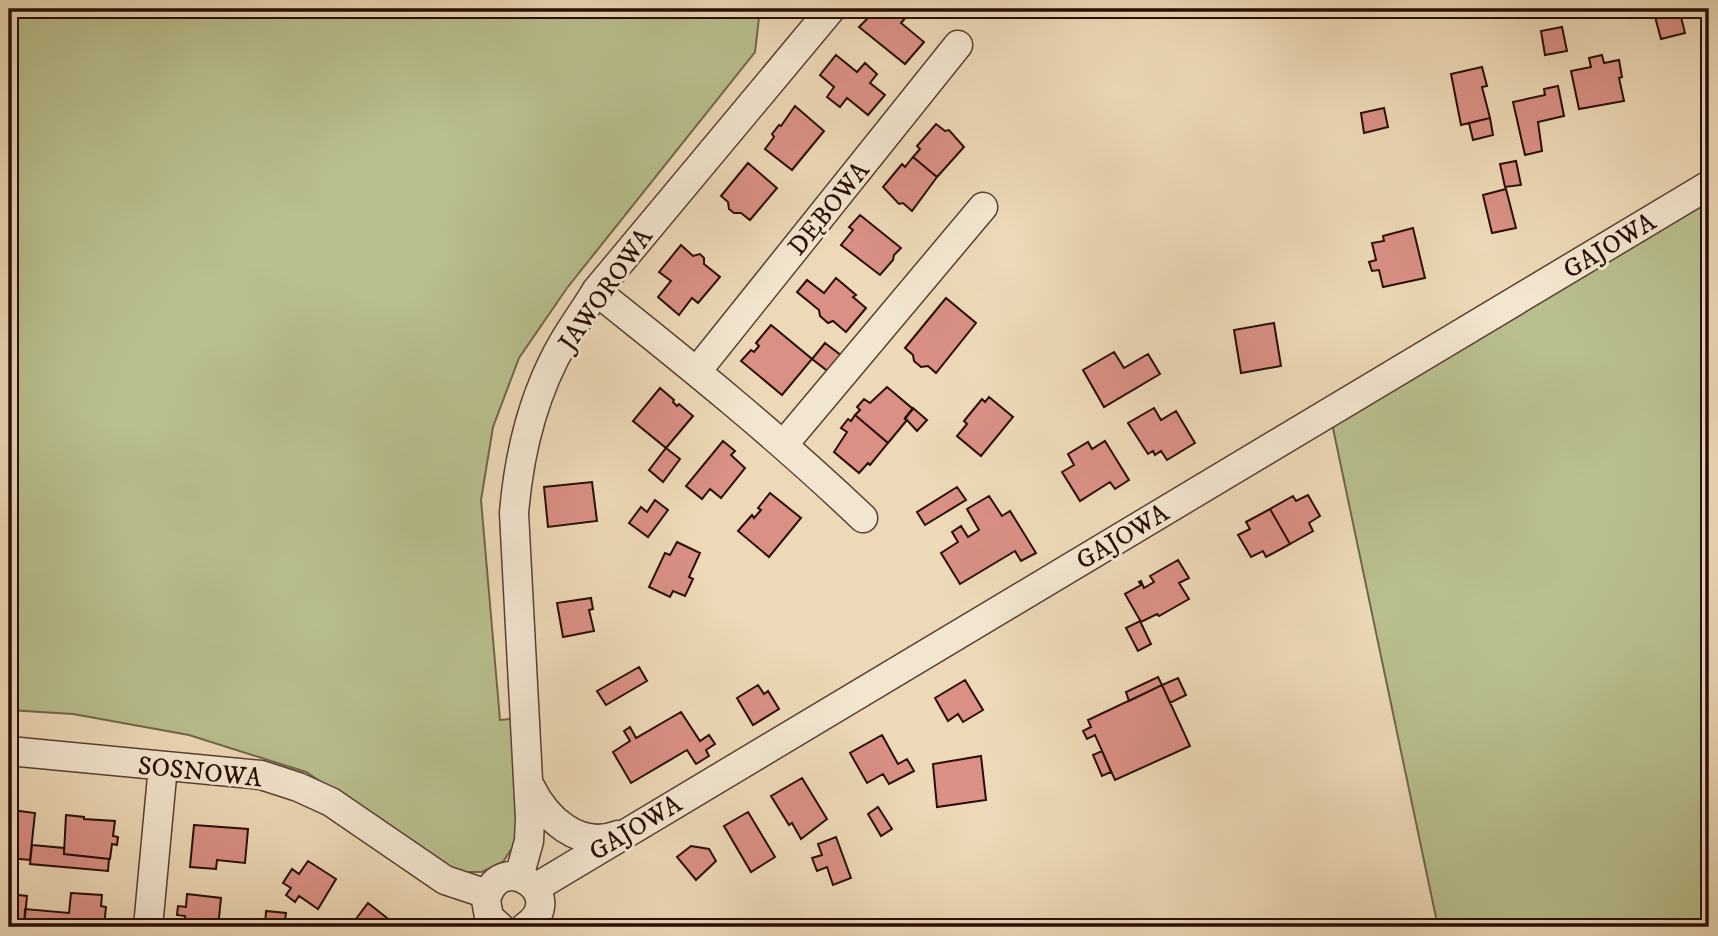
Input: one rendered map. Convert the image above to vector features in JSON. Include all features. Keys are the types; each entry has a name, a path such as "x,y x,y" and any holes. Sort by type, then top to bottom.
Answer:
{"street":[{"name":"JAWOROWA","path":"525,927 535,919 540,906 527,882 530,786 514,513 517,475 527,432 542,387 563,342 596,291 831,9"},
{"name":"DĘBOWA","path":"697,371 958,45"},
{"name":"GAJOWA","path":"487,894 496,882 505,877 527,882 634,828 1709,185"},
{"path":"784,444 983,207"},
{"path":"596,291 784,444 863,518"},
{"name":"SOSNOWA","path":"9,751 261,775 298,787 331,802 445,880 487,894"},
{"path":"148,927 163,766"},
{"path":"530,786 538,803 551,820 570,832 592,838 614,836 634,828"},
{"path":"487,894 486,912 500,927"}],"green space":[{"path":"9,9 760,9 755,52 567,288 519,358 493,427 481,500 500,720 518,718 517,834 514,845 503,862 482,872 462,872 450,868 306,772 189,735 73,714 9,710"},
{"path":"1709,192 1709,927 1438,927 1330,414"}],"building":[{"path":"877,9 913,9 901,23 924,42 905,64 859,27"},
{"path":"1679,9 1685,33 1661,39 1654,13"},
{"path":"1562,27 1567,51 1545,55 1541,31"},
{"path":"836,55 857,72 865,63 877,74 870,83 885,95 868,115 847,98 840,107 827,97 834,87 820,75"},
{"path":"1602,55 1604,63 1619,60 1622,77 1619,78 1624,101 1579,109 1571,71 1591,67 1589,58"},
{"path":"1482,67 1487,86 1482,87 1490,118 1461,125 1451,74"},
{"path":"1558,86 1564,116 1538,122 1542,151 1525,155 1513,102 1545,95 1544,89"},
{"path":"795,106 824,131 792,170 765,149 774,137 772,134"},
{"path":"1384,108 1388,127 1364,133 1361,113"},
{"path":"1490,118 1493,135 1473,140 1469,123"},
{"path":"936,124 945,131 949,130 964,147 937,177 913,157 920,149 917,146"},
{"path":"913,157 937,177 912,211 903,203 899,204 883,187 902,164 905,167"},
{"path":"1516,161 1521,185 1505,187 1500,164"},
{"path":"748,163 777,188 750,220 729,209 728,202 721,196"},
{"path":"1506,189 1516,228 1492,233 1483,195"},
{"path":"860,215 901,248 880,275 841,245 853,230 849,227"},
{"path":"1413,228 1425,278 1383,287 1379,270 1372,271 1369,262 1376,260 1372,243 1384,241 1383,236"},
{"path":"681,245 693,256 700,254 704,258 704,264 720,277 698,303 692,298 679,315 658,297 671,281 659,272"},
{"path":"836,278 856,295 853,297 866,308 846,332 833,321 828,323 820,316 819,310 797,292 807,280 824,293"},
{"path":"946,298 976,323 936,373 928,366 921,367 905,348"},
{"path":"1274,323 1281,366 1241,373 1234,330"},
{"path":"771,325 812,359 782,395 741,361 759,346 756,343"},
{"path":"825,343 842,356 829,372 812,359"},
{"path":"1114,352 1124,368 1148,354 1160,374 1104,407 1083,370"},
{"path":"887,387 913,409 888,443 855,415 860,410 857,407 864,399 870,403"},
{"path":"660,388 677,406 679,404 693,416 666,448 633,421"},
{"path":"989,397 1013,417 981,456 957,436 967,424 964,421 982,399 985,402"},
{"path":"913,408 927,420 917,431 905,418"},
{"path":"1154,408 1161,420 1176,411 1195,443 1167,460 1161,451 1155,455 1153,451 1148,454 1128,423"},
{"path":"855,415 888,443 870,465 868,463 859,473 834,452 847,432 841,428"},
{"path":"723,441 735,451 731,455 745,468 721,498 710,489 702,499 686,486"},
{"path":"1105,441 1129,480 1115,489 1110,482 1080,501 1062,472 1074,465 1068,454 1088,442 1092,449"},
{"path":"666,448 680,459 663,482 649,470"},
{"path":"592,482 597,521 548,527 544,487"},
{"path":"957,487 966,500 925,525 917,512"},
{"path":"770,493 801,518 769,557 738,531 752,515 754,518 761,510 758,508"},
{"path":"1308,495 1320,516 1309,523 1313,531 1290,544 1270,509 1293,496 1296,501"},
{"path":"989,496 1002,516 1010,511 1036,553 1021,561 1015,551 960,584 941,553 958,542 952,532 961,526 968,537 979,530 967,509"},
{"path":"655,500 668,510 648,537 629,523 641,507 647,512"},
{"path":"1270,509 1290,544 1266,557 1263,551 1251,557 1238,535 1250,529 1246,522"},
{"path":"677,542 700,553 689,577 693,579 685,596 673,591 670,597 649,587 665,553 670,555"},
{"path":"1178,560 1189,578 1179,583 1189,599 1159,616 1157,614 1141,622 1125,594 1141,585 1141,581 1144,588 1154,582 1150,576"},
{"path":"591,598 593,609 589,610 594,631 563,637 557,603"},
{"path":"1140,621 1151,644 1138,651 1126,628"},
{"path":"639,667 647,681 606,705 597,691"},
{"path":"1158,677 1162,685 1129,701 1126,692"},
{"path":"1178,678 1186,695 1170,703 1162,685"},
{"path":"965,680 983,710 963,722 958,714 948,721 935,698"},
{"path":"758,685 764,694 768,691 779,709 753,725 737,698"},
{"path":"1162,685 1190,746 1115,780 1095,735 1087,739 1083,731 1091,727 1088,720"},
{"path":"681,712 700,741 709,735 715,744 706,750 709,756 696,764 687,750 631,783 613,752 630,741 624,731 630,727 636,738"},
{"path":"882,735 898,764 907,759 914,771 889,784 883,774 867,783 850,753"},
{"path":"1102,751 1111,772 1102,776 1093,755"},
{"path":"981,756 986,800 937,807 933,764"},
{"path":"802,778 827,819 801,839 771,796"},
{"path":"878,807 892,829 881,836 868,814"},
{"path":"12,810 35,813 30,860 9,858 9,822"},
{"path":"748,812 775,857 751,872 724,826"},
{"path":"66,815 115,821 113,836 118,837 117,845 112,844 110,859 64,854"},
{"path":"194,825 248,829 245,863 217,860 216,869 190,867"},
{"path":"836,837 851,878 833,885 827,867 817,871 812,858 822,855 818,844"},
{"path":"32,845 64,848 64,854 109,859 108,871 30,864"},
{"path":"691,846 709,849 716,861 696,880 677,857"},
{"path":"308,861 336,879 318,909 299,896 295,902 286,895 291,888 283,883 292,869 299,874"},
{"path":"71,893 102,895 101,906 106,907 104,927 24,927 25,909 69,913"},
{"path":"9,894 27,896 24,927 9,927"},
{"path":"187,894 221,898 218,927 184,927 185,916 177,915 178,906 186,907"},
{"path":"368,903 396,925 395,927 350,927"},
{"path":"266,911 286,913 284,927 265,927"}]}
